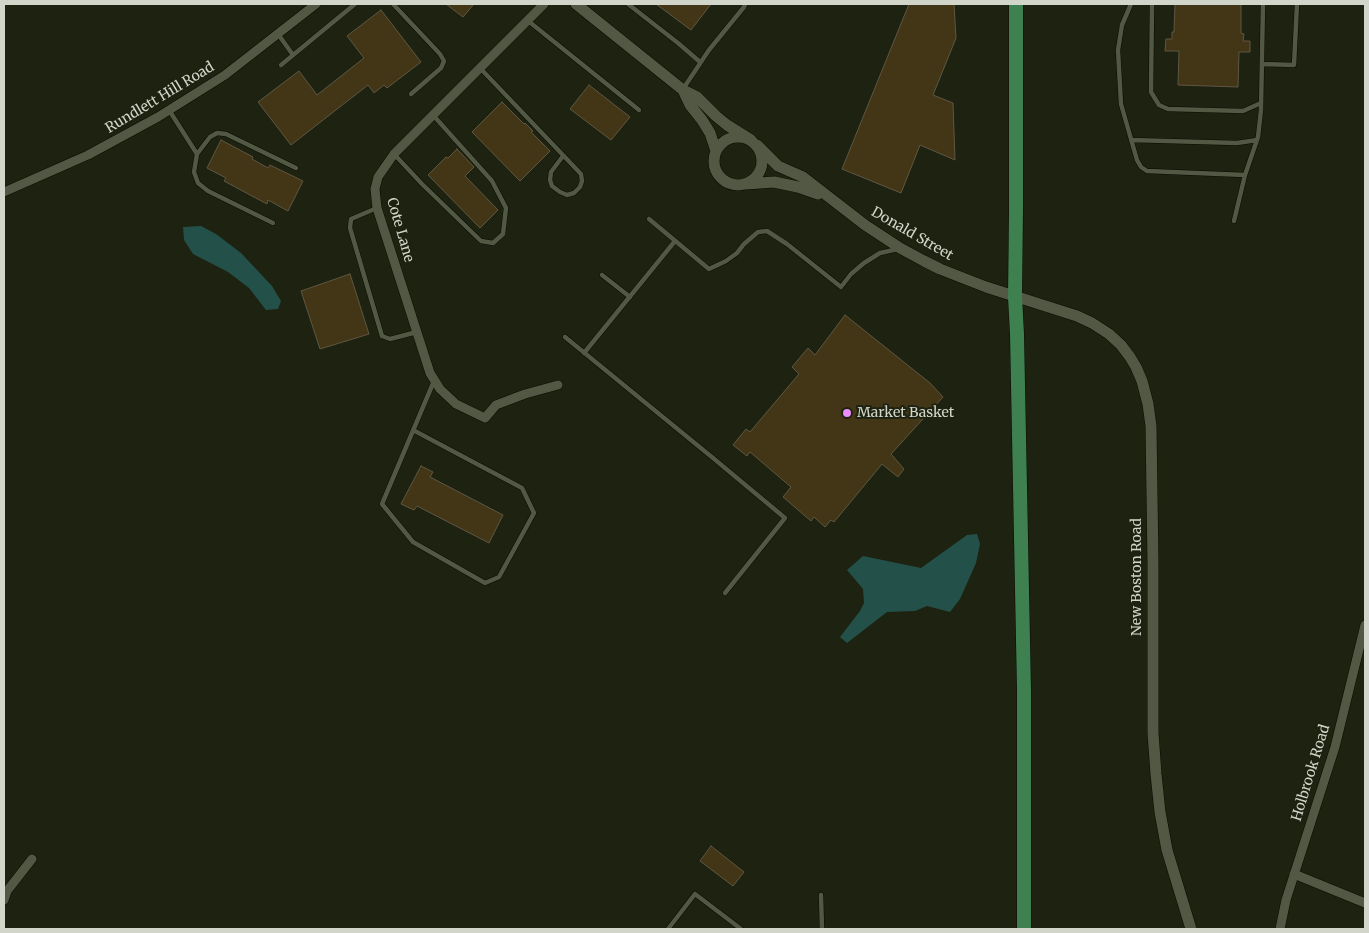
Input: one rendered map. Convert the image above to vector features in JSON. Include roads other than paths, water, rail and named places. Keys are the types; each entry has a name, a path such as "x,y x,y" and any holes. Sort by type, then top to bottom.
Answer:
{"main road":[{"path":"1016,4 1015,297 1018,334 1024,691 1024,929"}],"street":[{"name":"Rundlett Hill Road","path":"4,192 88,155 169,110 225,75 316,4"},
{"name":"Cote Lane","path":"544,4 394,154 378,177 374,188 377,208 430,373 440,389 456,404 485,418 496,405 525,394 558,385"},
{"name":"Donald Street","path":"576,4 683,90 697,97 727,125 754,142 778,166 803,177 865,225 900,248 940,269 1015,297"},
{"name":"Donald Street","path":"683,90 690,105 710,133 716,151 714,165 722,179 736,185 774,182 798,187 827,197"},
{"path":"716,151 721,143 735,136 754,142 761,152 761,168 758,175 752,181 744,184"},
{"name":"New Boston Road","path":"1015,297 1077,316 1100,328 1121,345 1130,357 1142,381 1148,404 1151,445 1153,716 1156,774 1167,850 1191,929"},
{"name":"Holbrook Road","path":"1280,929 1284,907 1335,747 1365,625"},
{"path":"4,900 7,891 32,859"},
{"path":"1294,874 1365,903"}],"lane":[{"path":"281,65 355,4"},
{"path":"393,4 440,54 444,62 441,68 411,94"},
{"path":"628,4 700,62"},
{"path":"683,90 700,62 745,4"},
{"path":"1131,4 1122,26 1118,50 1121,104 1137,160 1141,167 1147,171 1245,174"},
{"path":"1152,4 1151,92 1159,105 1168,109 1243,111 1262,103"},
{"path":"1234,221 1245,174 1257,140 1262,103 1263,4"},
{"path":"1262,64 1294,65 1297,4"},
{"path":"527,20 639,110"},
{"path":"278,34 294,55"},
{"path":"480,68 580,174 582,180 580,187 574,194 567,195 560,192 552,186 550,180 551,172 563,156"},
{"path":"169,110 197,154"},
{"path":"394,154 481,241 493,243 503,234 506,208 492,182 433,115"},
{"path":"274,222 208,191 198,183 194,172 197,154 210,137 217,133 226,134 296,168"},
{"path":"1131,140 1237,143 1257,140"},
{"path":"377,208 351,219 350,228 382,336 390,339 417,332"},
{"path":"649,219 708,269 726,261 737,253 758,232 767,230 841,287 851,274 864,263 880,253 900,248"},
{"path":"584,353 675,241"},
{"path":"602,275 630,298"},
{"path":"565,338 784,518 724,593"},
{"path":"414,430 522,488 534,513 500,577 485,583 412,542 382,504 434,381"},
{"path":"668,929 694,894 741,929"},
{"path":"821,895 822,929"}],"water":[{"path":"201,226 216,234 241,253 272,286 281,301 278,309 266,310 249,288 228,272 193,254 184,240 183,227"},
{"path":"977,534 980,544 976,563 960,599 950,612 927,606 915,611 887,612 847,643 840,637 864,603 863,589 847,570 863,556 921,568 967,535"}],"place":[{"name":"Market Basket","path":"847,413"}]}
